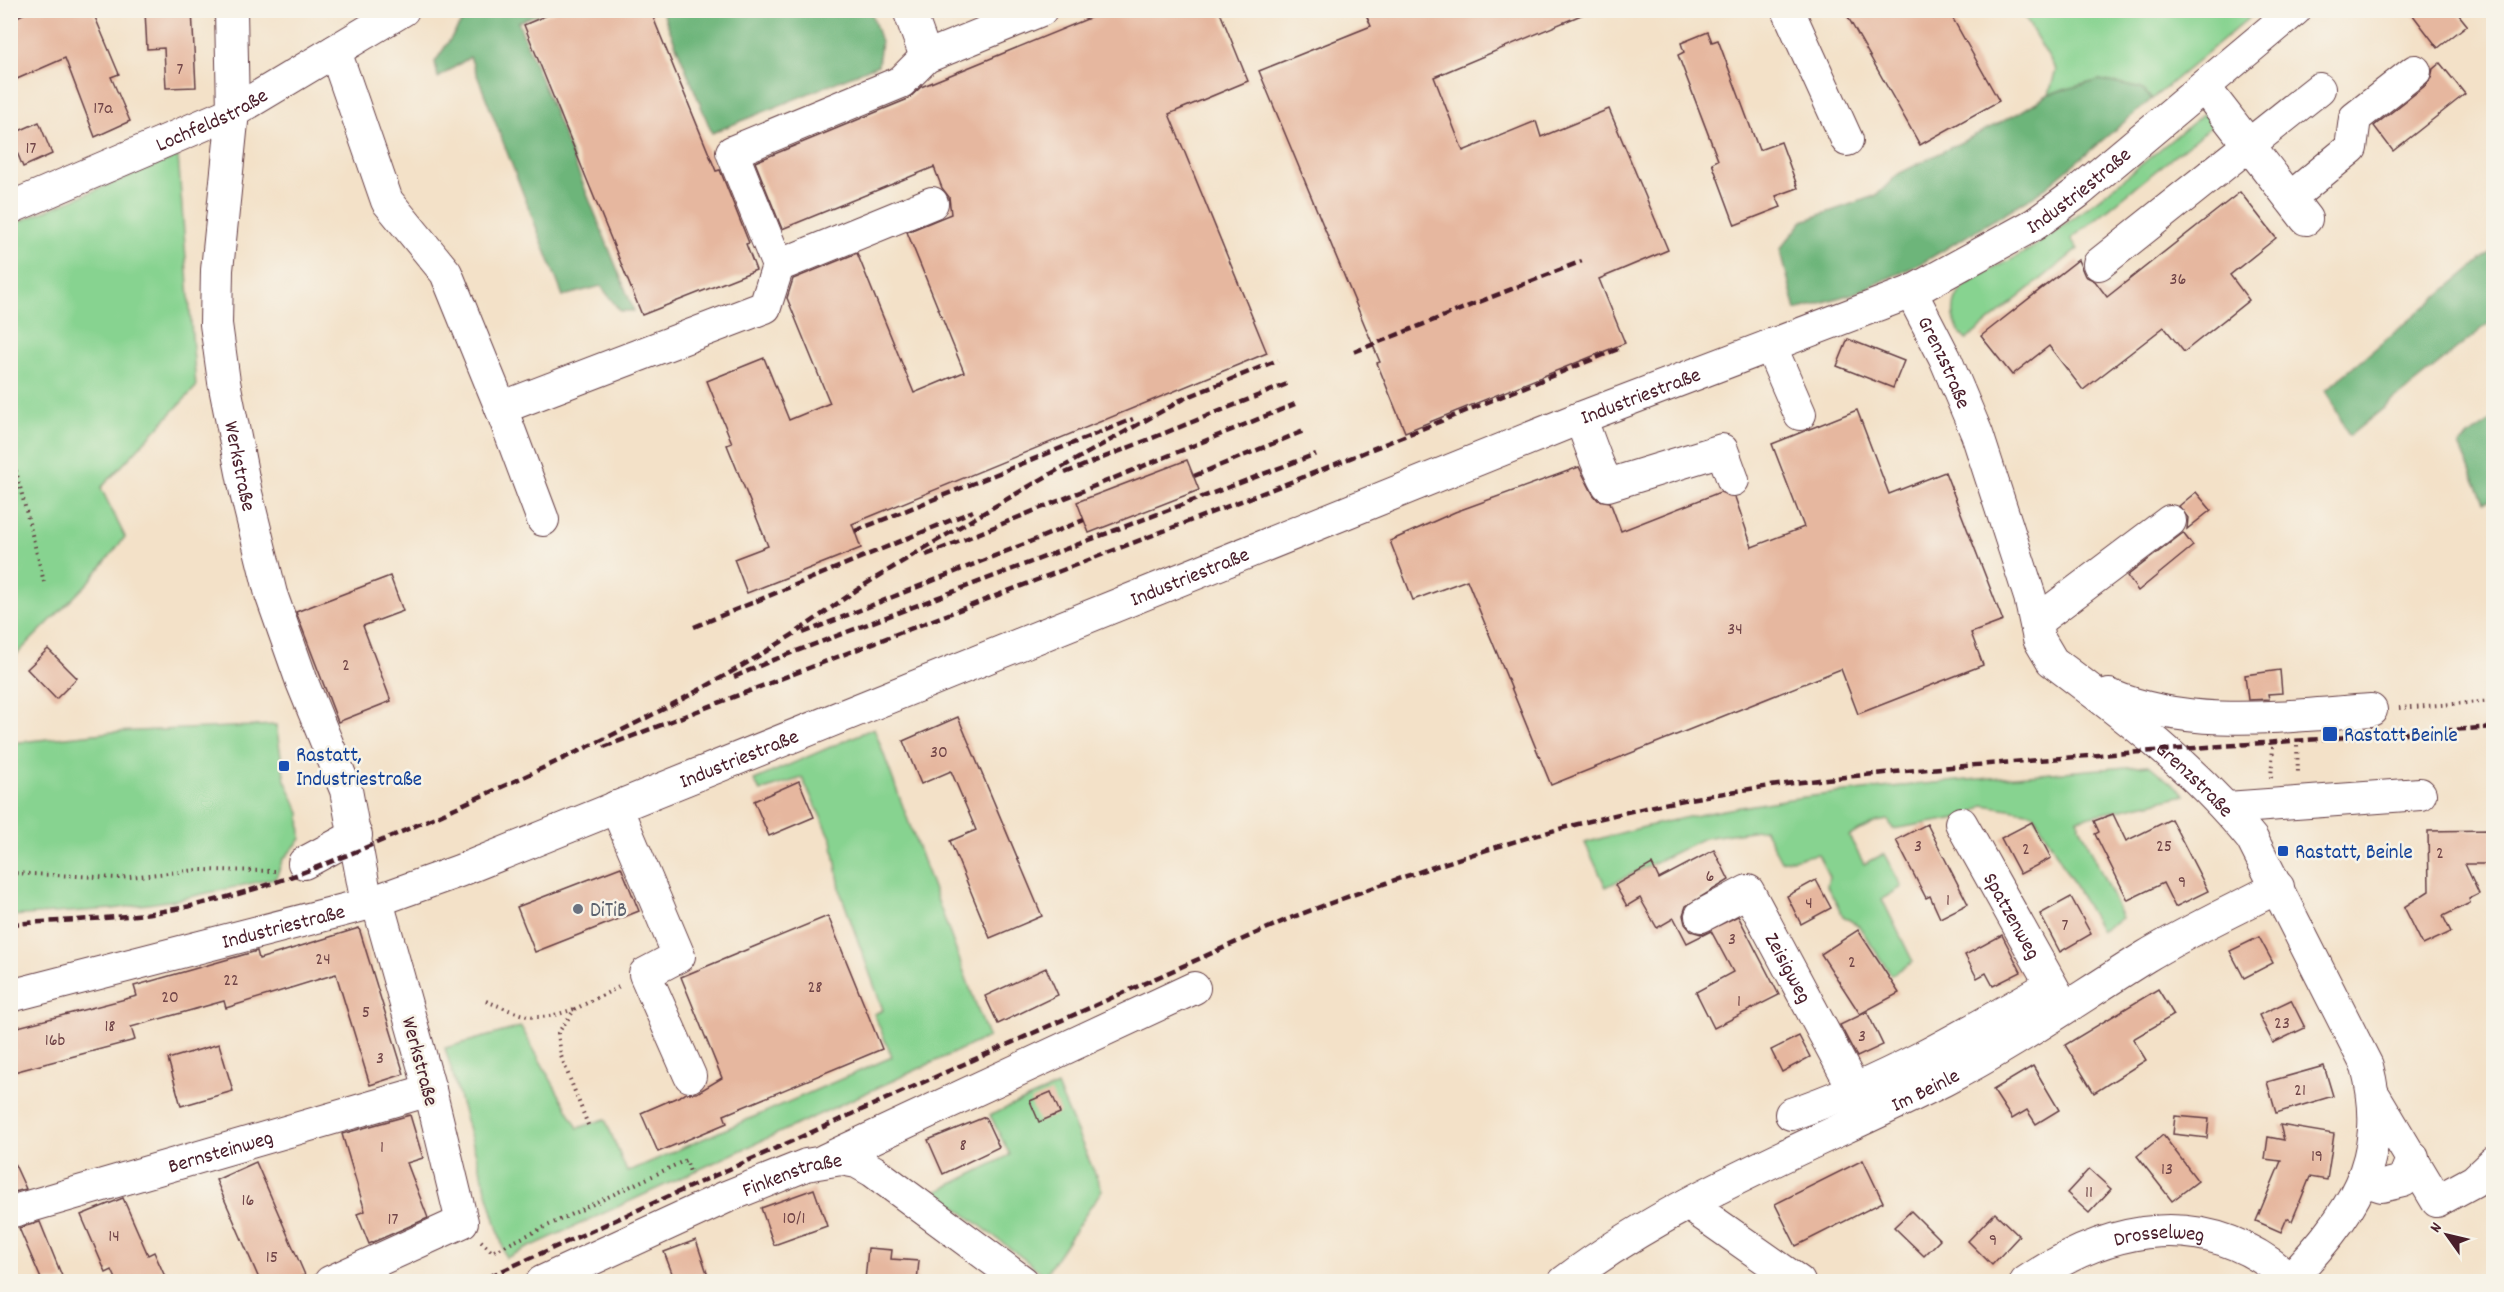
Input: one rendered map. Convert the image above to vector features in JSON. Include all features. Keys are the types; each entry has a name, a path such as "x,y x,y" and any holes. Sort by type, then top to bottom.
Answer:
{"street":[{"name":"Werkstraße","path":"231,10 233,112 217,270 216,324 251,456 302,682 346,790 372,903 430,1090 462,1222"},
{"name":"Lochfeldstraße","path":"10,208 233,112 403,10"},
{"path":"909,10 926,57"},
{"path":"501,408 765,308 778,266 732,152 901,82 926,57 1041,10"},
{"path":"1788,10 1847,140"},
{"name":"Industriestraße","path":"10,996 372,903 616,807 1580,418 1911,291 2035,224 2077,193 2295,10"},
{"path":"335,51 387,201 446,273 501,408 543,520"},
{"path":"2204,87 2298,208 2351,148 2355,118 2415,71"},
{"path":"2099,264 2319,89"},
{"path":"778,266 932,203"},
{"name":"Grenzstraße","path":"1911,291 1945,357 1977,434 2044,651 2052,661 2080,682 2227,808 2252,839 2367,1066 2375,1097 2372,1151 2363,1180 2333,1231 2288,1280"},
{"path":"1770,345 1800,414"},
{"path":"1580,418 1590,440 1595,462 1608,484 1722,450 1733,480"},
{"path":"2036,622 2170,521"},
{"path":"2080,682 2139,708 2175,714 2212,717 2275,717 2371,710"},
{"path":"2227,808 2420,794"},
{"path":"616,807 679,956 645,974 690,1076"},
{"name":"Spatzenweg","path":"1961,823 2058,997"},
{"path":"304,863 356,835"},
{"name":"Im Beinle","path":"1791,1114 1835,1099 2058,997 2148,955 2278,887"},
{"name":"Zeisigweg","path":"1701,916 1748,891 1854,1089"},
{"path":"825,1160 1194,988"},
{"name":"Im Beinle","path":"1564,1281 1600,1256 1688,1204 1945,1079 2058,997"},
{"name":"Bernsteinweg","path":"10,1212 430,1090"},
{"path":"2375,1097 2413,1157 2437,1202 2474,1181 2493,1162"},
{"path":"2363,1180 2382,1186 2403,1181 2413,1157"},
{"name":"Finkenstraße","path":"542,1281 726,1197 806,1165 825,1160 842,1159 857,1162 873,1170 1023,1281"},
{"path":"1688,1204 1799,1281"},
{"path":"330,1281 462,1222"},
{"name":"Drosselweg","path":"2026,1281 2051,1264 2091,1245 2131,1233 2162,1229 2190,1231 2219,1238 2253,1252 2288,1280"}],"path":[{"path":"10,447 44,582"},
{"path":"2371,710 2493,701"},
{"path":"2298,746 2298,772"},
{"path":"10,873 119,878 198,870 282,870 304,863"},
{"path":"486,1001 530,1018 546,1018 574,1009 645,974"},
{"path":"574,1009 558,1033 561,1056 588,1125"},
{"path":"462,1222 492,1252 686,1160 690,1172"}],"green space":[{"path":"469,11 545,11 518,22 634,311 620,311 601,286 563,296 470,57 438,78 435,62"},
{"path":"662,11 871,11 881,42 878,65 712,133"},
{"path":"2021,11 2257,11 2152,99 2142,89 2100,80 2049,94 2056,70"},
{"path":"2100,80 2142,89 2152,99 2040,192 1922,263 1855,293 1796,310 1780,249 1803,221 1877,195 1898,174 2019,113 2049,94"},
{"path":"2204,113 2214,124 2071,239 2078,249 1966,340 1958,328 1954,314 1956,300 1964,287 1979,276 2027,251 2057,230"},
{"path":"178,156 196,387 101,488 125,537 89,582 11,660 11,225"},
{"path":"2493,250 2493,320 2349,436 2326,390"},
{"path":"2493,418 2493,500 2484,502 2459,445"},
{"path":"276,725 285,780 300,813 301,839 282,861 276,878 175,900 113,909 11,916 11,743 113,732"},
{"path":"874,728 988,1037 506,1258 445,1048 521,1027 578,1128 605,1119 627,1172 892,1057 874,1014 883,1010 841,894 832,840 802,778 760,791 754,780"},
{"path":"2149,765 2185,795 2077,819 2122,918 2101,931 2033,813 1984,805 1969,816 1893,829 1888,820 1876,822 1849,836 1864,864 1884,854 1902,887 1882,899 1913,962 1891,975 1859,926 1843,916 1827,886 1829,877 1818,854 1781,861 1764,829 1704,838 1606,887 1585,843 1723,810 1794,799 1935,783"},
{"path":"1057,1086 1102,1190 1045,1275 936,1192 1010,1155 990,1115"}],"building":[{"path":"32,10 92,10 119,74 111,77 130,121 95,137 65,58 10,82 10,20"},
{"path":"192,10 196,87 166,88 164,48 147,49 145,11"},
{"path":"559,10 650,10 716,171 720,170 749,243 746,244 756,270 642,315 524,25"},
{"path":"1109,10 1219,10 1248,81 1169,114 1267,353 852,524 861,548 747,593 734,559 768,546 727,445 732,443 707,381 764,358 789,420 830,403 787,298 793,279 857,253 914,393 964,372 907,232 951,214 949,197 942,188 934,167 782,229 755,162 908,99 921,87"},
{"path":"1364,10 1593,10 1434,77 1463,151 1536,121 1541,137 1609,109 1668,250 1599,279 1625,343 1405,432 1377,363 1380,362 1259,71 1371,26"},
{"path":"1844,10 1948,10 1999,101 1920,145"},
{"path":"2409,10 2455,10 2467,25 2438,48"},
{"path":"1708,32 1712,42 1718,40 1759,150 1781,142 1798,188 1776,196 1781,207 1735,225 1712,163 1718,160 1678,55 1684,52 1681,43"},
{"path":"2440,63 2465,94 2393,151 2374,126 2426,85 2433,69"},
{"path":"39,122 52,154 23,167 10,135"},
{"path":"2240,192 2276,238 2230,275 2249,300 2184,352 2164,327 2083,390 2049,346 2012,375 1981,336 2078,260 2085,276 2095,281 2107,297"},
{"path":"1848,339 1904,361 1893,388 1837,366"},
{"path":"1857,410 1889,494 1945,472 2003,621 1971,633 1983,665 1858,714 1841,669 1551,785 1467,580 1413,600 1390,541 1455,512 1579,467 1598,500 1610,502 1621,531 1720,492 1735,497 1752,547 1804,527 1772,444"},
{"path":"1187,460 1199,490 1089,533 1077,502"},
{"path":"2196,492 2211,510 2187,529 2188,518 2179,506"},
{"path":"2183,533 2193,546 2138,591 2127,576"},
{"path":"390,576 403,611 363,626 391,701 338,722 296,612"},
{"path":"48,649 77,678 56,699 27,669"},
{"path":"2280,670 2282,693 2268,694 2269,699 2248,700 2245,675"},
{"path":"958,717 1042,916 990,938 950,841 976,830 951,771 921,784 903,741"},
{"path":"799,781 814,817 769,836 754,801"},
{"path":"2113,814 2126,841 2171,819 2208,891 2175,907 2163,883 2128,900 2095,834 2099,832 2094,821"},
{"path":"2032,822 2051,858 2020,874 2001,838"},
{"path":"1927,824 1968,904 1940,918 1930,896 1926,898 1896,840"},
{"path":"2493,830 2493,864 2465,864 2479,894 2469,899 2470,903 2443,916 2451,932 2423,945 2404,907 2429,891 2428,831"},
{"path":"1714,850 1729,880 1686,906 1683,915 1685,924 1691,931 1701,934 1738,916 1779,995 1714,1028 1696,992 1733,972 1711,931 1687,943 1674,918 1657,928 1640,898 1627,906 1615,885 1652,864 1659,879"},
{"name":"DiTiB","path":"621,867 639,911 535,952 517,907"},
{"path":"1816,880 1831,908 1801,924 1787,896"},
{"path":"2071,897 2091,934 2060,952 2040,914"},
{"path":"828,916 882,1049 724,1115 727,1123 658,1152 641,1113 687,1093 697,1093 722,1078 681,977"},
{"path":"359,928 404,1074 370,1085 336,974 226,1008 224,1001 131,1027 135,1040 10,1073 10,1029 137,996 134,986 257,951 259,959"},
{"path":"1858,930 1899,993 1860,1014 1821,954"},
{"path":"2002,935 2021,972 1993,986 1986,973 1977,978 1965,955"},
{"path":"2259,937 2273,963 2244,978 2230,951"},
{"path":"1046,968 1058,995 998,1024 985,996"},
{"path":"2158,989 2174,1015 2133,1039 2146,1060 2094,1093 2065,1045"},
{"path":"2291,1000 2305,1028 2273,1043 2259,1015"},
{"path":"1867,1012 1883,1045 1857,1057 1840,1025"},
{"path":"1799,1036 1810,1057 1782,1072 1771,1050"},
{"path":"219,1044 233,1091 181,1106 168,1059"},
{"path":"2033,1066 2059,1110 2036,1124 2027,1110 2012,1119 1993,1090"},
{"path":"2324,1066 2333,1096 2276,1113 2267,1082"},
{"path":"1051,1092 1060,1113 1039,1122 1030,1101"},
{"path":"410,1115 423,1158 407,1163 428,1218 369,1244 357,1214 365,1211 342,1134"},
{"path":"2175,1116 2209,1119 2207,1138 2173,1134"},
{"path":"985,1117 999,1147 943,1174 928,1140"},
{"path":"2280,1125 2334,1134 2327,1180 2310,1177 2292,1221 2287,1218 2281,1232 2256,1221 2281,1161 2265,1159 2268,1137 2284,1140"},
{"path":"2163,1135 2198,1181 2172,1201 2137,1156"},
{"path":"10,1154 26,1189 10,1193"},
{"path":"1863,1160 1883,1202 1796,1246 1775,1204"},
{"path":"256,1162 305,1275 290,1281 260,1281 216,1180"},
{"path":"2089,1169 2111,1189 2089,1213 2067,1193"},
{"path":"814,1189 827,1226 774,1245 761,1208"},
{"path":"123,1198 148,1255 154,1252 167,1281 117,1281 112,1270 106,1273 81,1215"},
{"path":"1911,1211 1940,1240 1924,1256 1894,1227"},
{"path":"1995,1213 2019,1236 1992,1265 1968,1241"},
{"path":"40,1222 64,1281 42,1281 19,1228"},
{"path":"696,1240 708,1276 695,1281 675,1281 664,1252"},
{"path":"868,1248 892,1250 891,1259 919,1261 917,1281 865,1281"}],"railway":[{"path":"1354,352 1582,261"},
{"path":"604,747 1301,478 1618,349"},
{"path":"1178,401 1278,360"},
{"path":"1065,473 1287,384"},
{"path":"10,924 142,914 221,899 324,865 422,823 580,751 742,666 806,626 866,584 954,530 1184,399"},
{"path":"926,555 1295,404"},
{"path":"855,531 1133,419"},
{"path":"1194,476 1306,430"},
{"path":"734,677 773,660 1316,454"},
{"path":"694,627 973,511"},
{"path":"803,633 1084,520"},
{"path":"477,1282 1288,919 1425,870 1564,828 1704,796 1842,777 2084,756 2494,727"}],"place":[{"name":"Rastatt Beinle","path":"2330,734"},
{"name":"Rastatt, Industriestraße","path":"284,766"},
{"name":"Rastatt, Beinle","path":"2283,851"},
{"name":"DiTiB","path":"578,909"}]}
